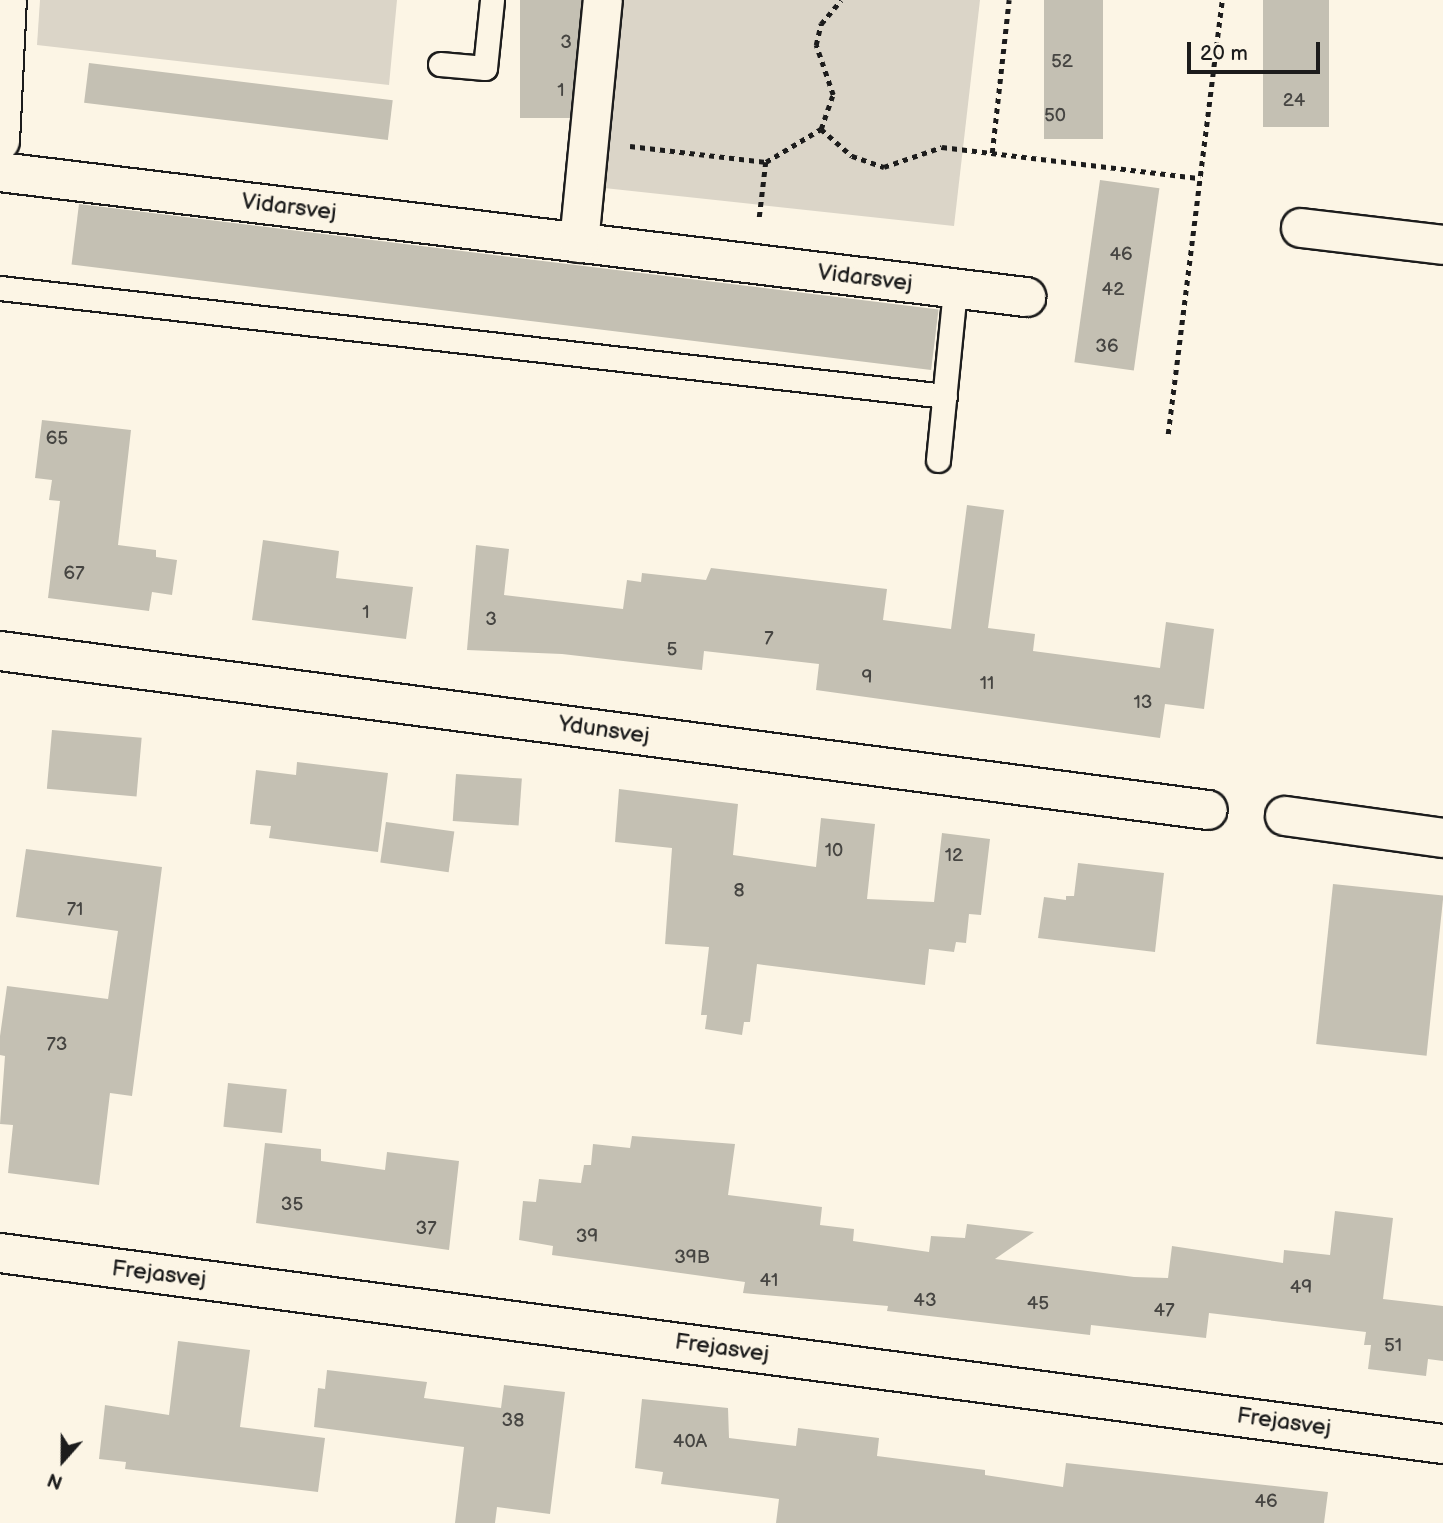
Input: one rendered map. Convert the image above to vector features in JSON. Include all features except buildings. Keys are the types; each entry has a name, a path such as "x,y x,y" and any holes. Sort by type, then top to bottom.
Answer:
{"street":[{"path":"0,141 7,0"},
{"path":"579,243 603,0"},
{"name":"Vidarsvej","path":"0,172 1026,297"},
{"path":"1301,228 1443,245"},
{"name":"Ydunsvej","path":"0,651 1208,810"},
{"path":"1285,816 1443,838"},
{"name":"Frejasvej","path":"0,1253 1443,1444"}],"lane":[{"path":"440,64 485,68 492,0"},
{"path":"0,288 945,396"},
{"path":"938,460 954,290"}],"path":[{"path":"589,141 766,162 821,128 833,95 816,45 821,24 841,0"},
{"path":"992,153 1009,0"},
{"path":"1168,434 1223,0"},
{"path":"821,128 852,156 884,167 942,148 1200,178"},
{"path":"754,265 766,162"}],"shaded area":[{"path":"40,0 397,0 389,85 37,45"},
{"path":"624,0 980,0 954,226 604,188"}]}
